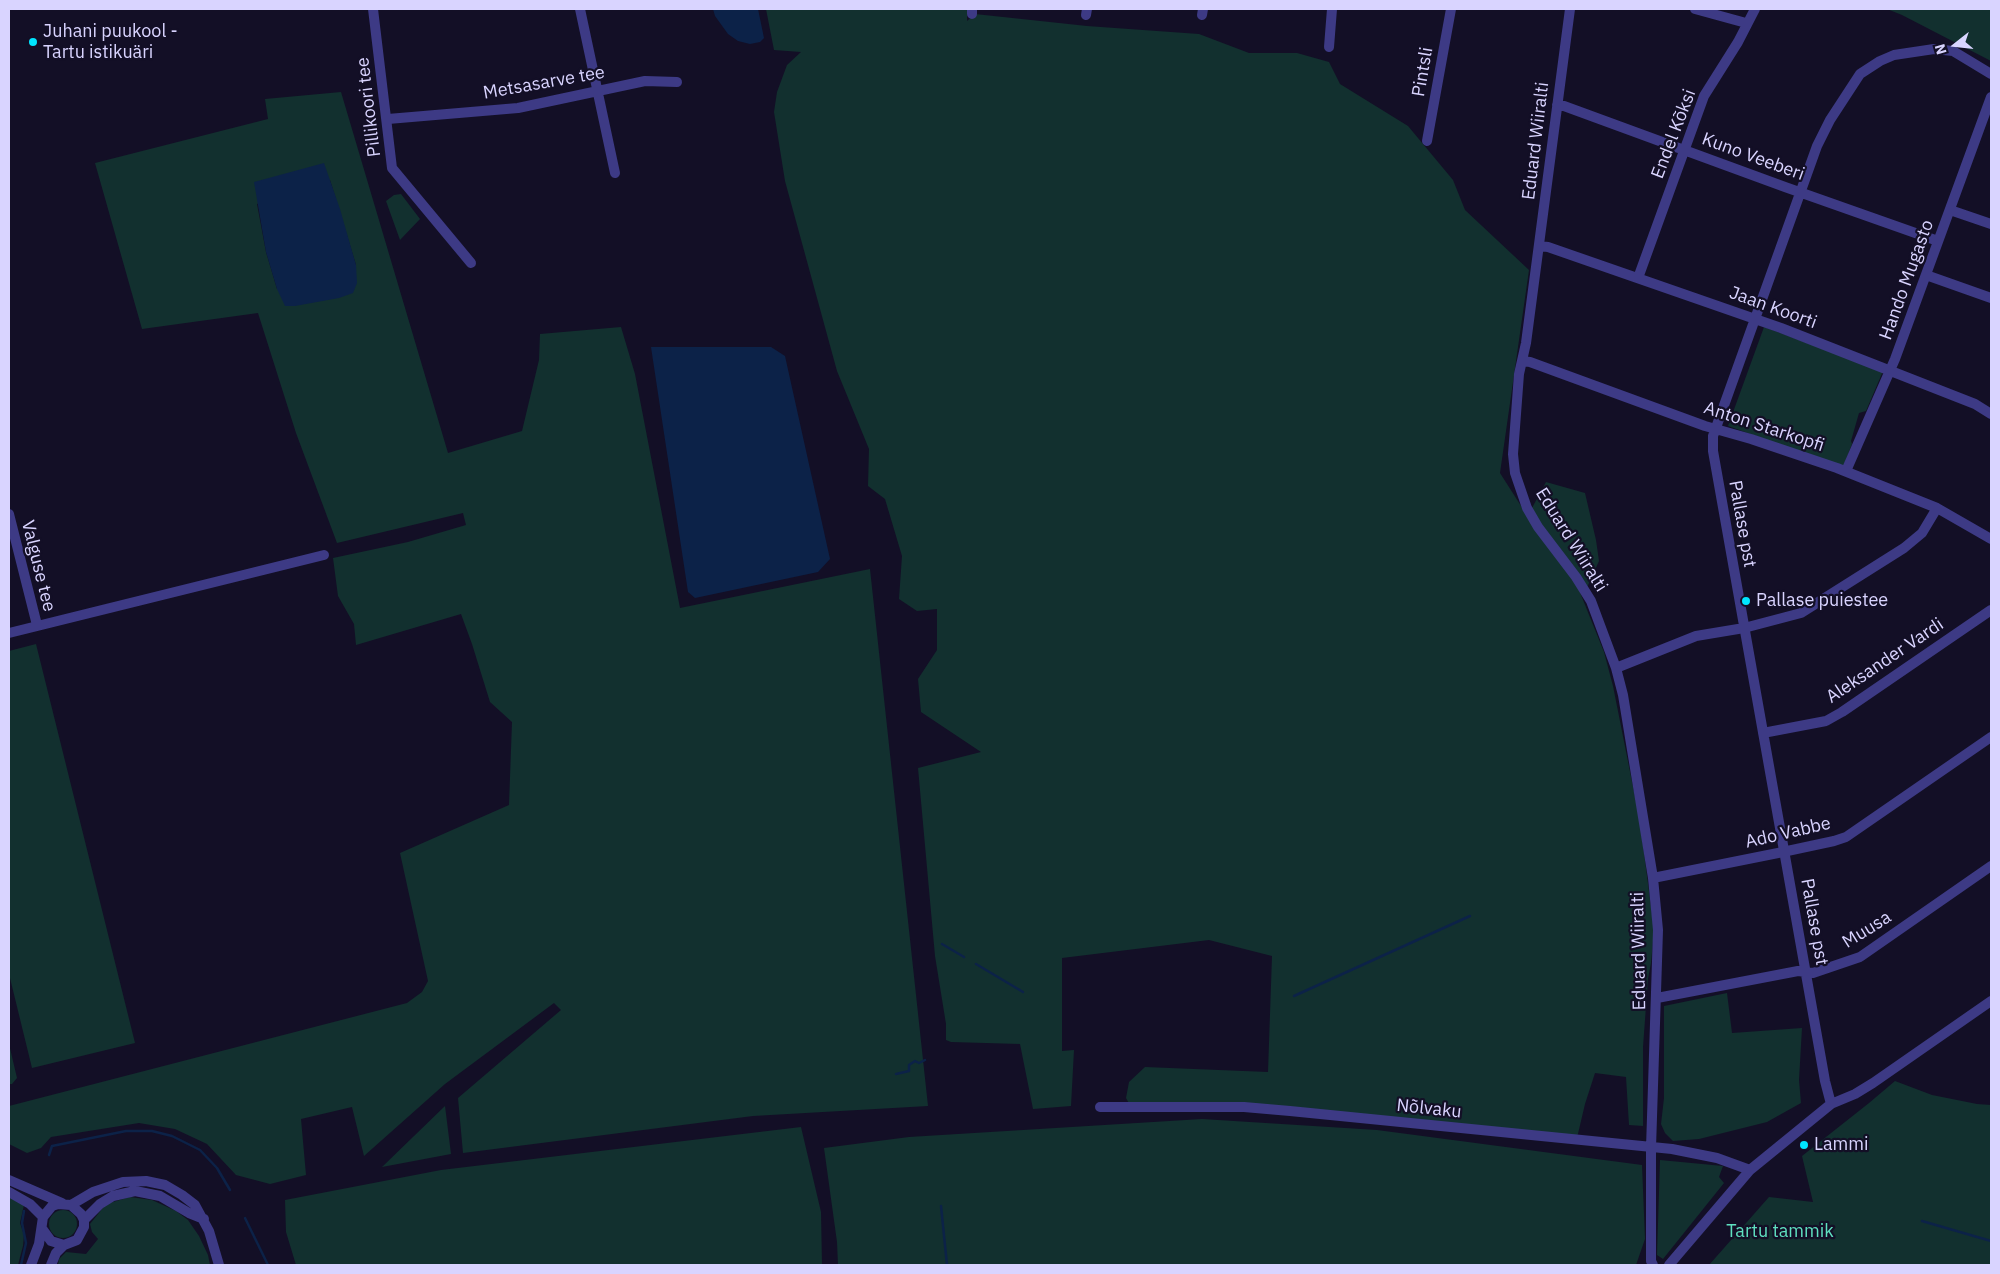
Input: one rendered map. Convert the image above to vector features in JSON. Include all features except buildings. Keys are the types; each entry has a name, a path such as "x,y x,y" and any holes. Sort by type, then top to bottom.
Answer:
{"street":[{"name":"Pillikoori tee","path":"373,9 388,119 392,168 471,263"},
{"path":"580,9 615,173"},
{"path":"1329,47 1332,9"},
{"name":"Pintsli","path":"1427,141 1451,9"},
{"name":"Eduard Wiiralti","path":"1570,9 1522,361 1513,441 1515,473 1527,508 1538,527 1576,577 1591,601 1616,668 1623,695 1653,878 1658,930 1651,1148 1651,1261 1653,1265"},
{"path":"1695,9 1746,24"},
{"name":"Endel Kõksi","path":"1638,278 1704,96 1738,42 1755,9"},
{"name":"Pallase pst","path":"1831,1104 1825,1081 1712,451 1715,428 1817,146 1830,120 1860,74 1880,60 1894,55 1924,50 1953,51 1991,74"},
{"name":"Metsasarve tee","path":"388,119 518,108 646,81 676,82"},
{"name":"Hando Mugasto","path":"1846,471 1889,370 1926,275 1991,97"},
{"name":"Kuno Veeberi","path":"1557,105 1938,241"},
{"path":"1950,210 1991,224"},
{"name":"Jaan Koorti","path":"1539,246 1548,246 1754,318 1975,404 1991,414"},
{"path":"1926,275 1991,298"},
{"name":"Anton Starkopfi","path":"1522,361 1530,362 1705,426 1846,471 1937,508 1991,539"},
{"path":"1616,668 1696,636 1744,628 1801,613 1904,548 1922,534 1937,508"},
{"name":"Valguse tee","path":"9,514 37,626"},
{"path":"9,633 324,555"},
{"name":"Aleksander Vardi","path":"1764,733 1826,721 1991,610"},
{"name":"Ado Vabbe","path":"1653,878 1785,852 1834,841 1846,836 1991,737"},
{"name":"Muusa","path":"1657,998 1798,971 1807,973 1823,971 1860,957 1991,866"},
{"path":"1669,1265 1750,1170 1831,1104 1848,1097 1872,1083 1991,1001"},
{"name":"Nõlvaku","path":"1100,1108 1244,1107 1694,1152 1750,1170"},
{"path":"9,1180 67,1204 81,1214 84,1220"},
{"path":"31,1265 43,1230 43,1217 52,1206 67,1204 111,1185 124,1182 146,1181 164,1185 195,1205 204,1219 219,1265"},
{"path":"51,1265 56,1253 64,1245 77,1240 81,1234 84,1220 100,1204 113,1196 135,1191 160,1196 189,1213 204,1219"},
{"path":"9,1192 30,1204 43,1217"},
{"path":"43,1230 50,1241 64,1245"}],"green space":[{"path":"766,9 967,9 967,21 975,14 1087,26 1199,34 1249,53 1297,53 1329,62 1340,84 1408,126 1453,180 1465,210 1529,270 1500,473 1530,520 1532,508 1546,482 1585,493 1596,540 1599,561 1584,594 1577,585 1604,652 1613,686 1640,822 1654,930 1643,1047 1643,1126 1629,1125 1626,1077 1595,1073 1577,1138 1264,1107 1131,1107 1126,1098 1129,1082 1145,1067 1268,1072 1272,956 1209,940 1062,958 1062,1051 1074,1050 1071,1106 1033,1109 1020,1044 951,1042 946,1040 946,1024 935,956 918,768 981,752 921,712 918,679 937,650 937,609 917,611 899,599 902,556 885,499 868,486 869,449 837,371 785,181 774,112 777,92 787,65 801,52 774,50"},
{"path":"1887,9 1991,9 1991,61 1902,15"},
{"path":"341,92 448,453 522,431 539,360 540,334 621,327 635,374 680,608 870,569 928,1106 753,1116 463,1153 458,1098 561,1010 554,1003 445,1084 364,1156 352,1107 301,1119 306,1175 270,1184 236,1175 207,1144 175,1129 139,1123 51,1137 41,1148 27,1153 9,1144 9,1106 407,1003 422,992 428,981 400,853 509,805 512,722 490,702 461,614 356,645 354,624 338,596 333,558 408,542 466,525 463,513 337,543 296,433 258,313 142,329 95,163 268,119 265,99","holes":["330,180 356,265 277,289 266,252 257,204"]},
{"path":"401,194 420,219 400,240 386,201 394,195"},
{"path":"1764,327 1883,371 1866,411 1859,413 1851,441 1852,444 1843,467 1728,426"},
{"path":"36,644 135,1043 32,1068 9,974 9,651"},
{"path":"1727,993 1732,1033 1802,1028 1799,1080 1801,1103 1767,1122 1699,1139 1673,1141 1665,1133 1661,1124 1664,1098 1664,1006"},
{"path":"9,1044 17,1078 12,1084 9,1084"},
{"name":"Tartu tammik","path":"1895,1081 1932,1095 1991,1105 1991,1265 1709,1265 1769,1197 1813,1202 1802,1156"},
{"path":"445,1106 451,1154 382,1167"},
{"path":"1202,1119 1377,1130 1642,1165 1645,1239 1636,1265 838,1265 837,1242 824,1148 909,1137"},
{"path":"801,1127 821,1212 822,1265 296,1265 286,1232 285,1200 441,1170"},
{"path":"1660,1160 1723,1166 1719,1177 1724,1183 1663,1259 1657,1255"},
{"path":"9,1197 24,1205 20,1223 24,1235 23,1246 18,1265 9,1265"},
{"path":"130,1197 152,1200 176,1211 188,1220 199,1236 208,1255 210,1265 58,1265 59,1259 66,1252 86,1254 98,1239 92,1232 90,1224 106,1204"},
{"path":"63,1210 73,1214 77,1224 73,1234 63,1238 53,1234 49,1224 53,1214"}],"water":[{"path":"713,9 758,9 764,38 760,42 750,44 738,41 728,34 715,16"},
{"path":"324,163 356,265 357,283 353,293 339,298 285,306 277,289 266,252 254,182"},
{"path":"651,347 771,347 785,356 830,559 818,572 695,598 688,592"}],"waterway":[{"path":"1294,996 1470,916"},
{"path":"942,944 964,957"},
{"path":"976,964 1023,992"},
{"path":"896,1074 909,1071 909,1065 915,1061 919,1063 925,1060"},
{"path":"49,1155 52,1146 126,1131 152,1131 172,1136 200,1150 217,1168 230,1190"},
{"path":"941,1206 947,1265"},
{"path":"21,1265 26,1243 22,1223 24,1211"},
{"path":"245,1218 268,1265"},
{"path":"1922,1221 1991,1241"}],"place":[{"name":"Juhani puukool - Tartu istikuäri","path":"33,42"},
{"name":"Pallase puiestee","path":"1746,601"},
{"name":"Lammi","path":"1804,1145"}]}
